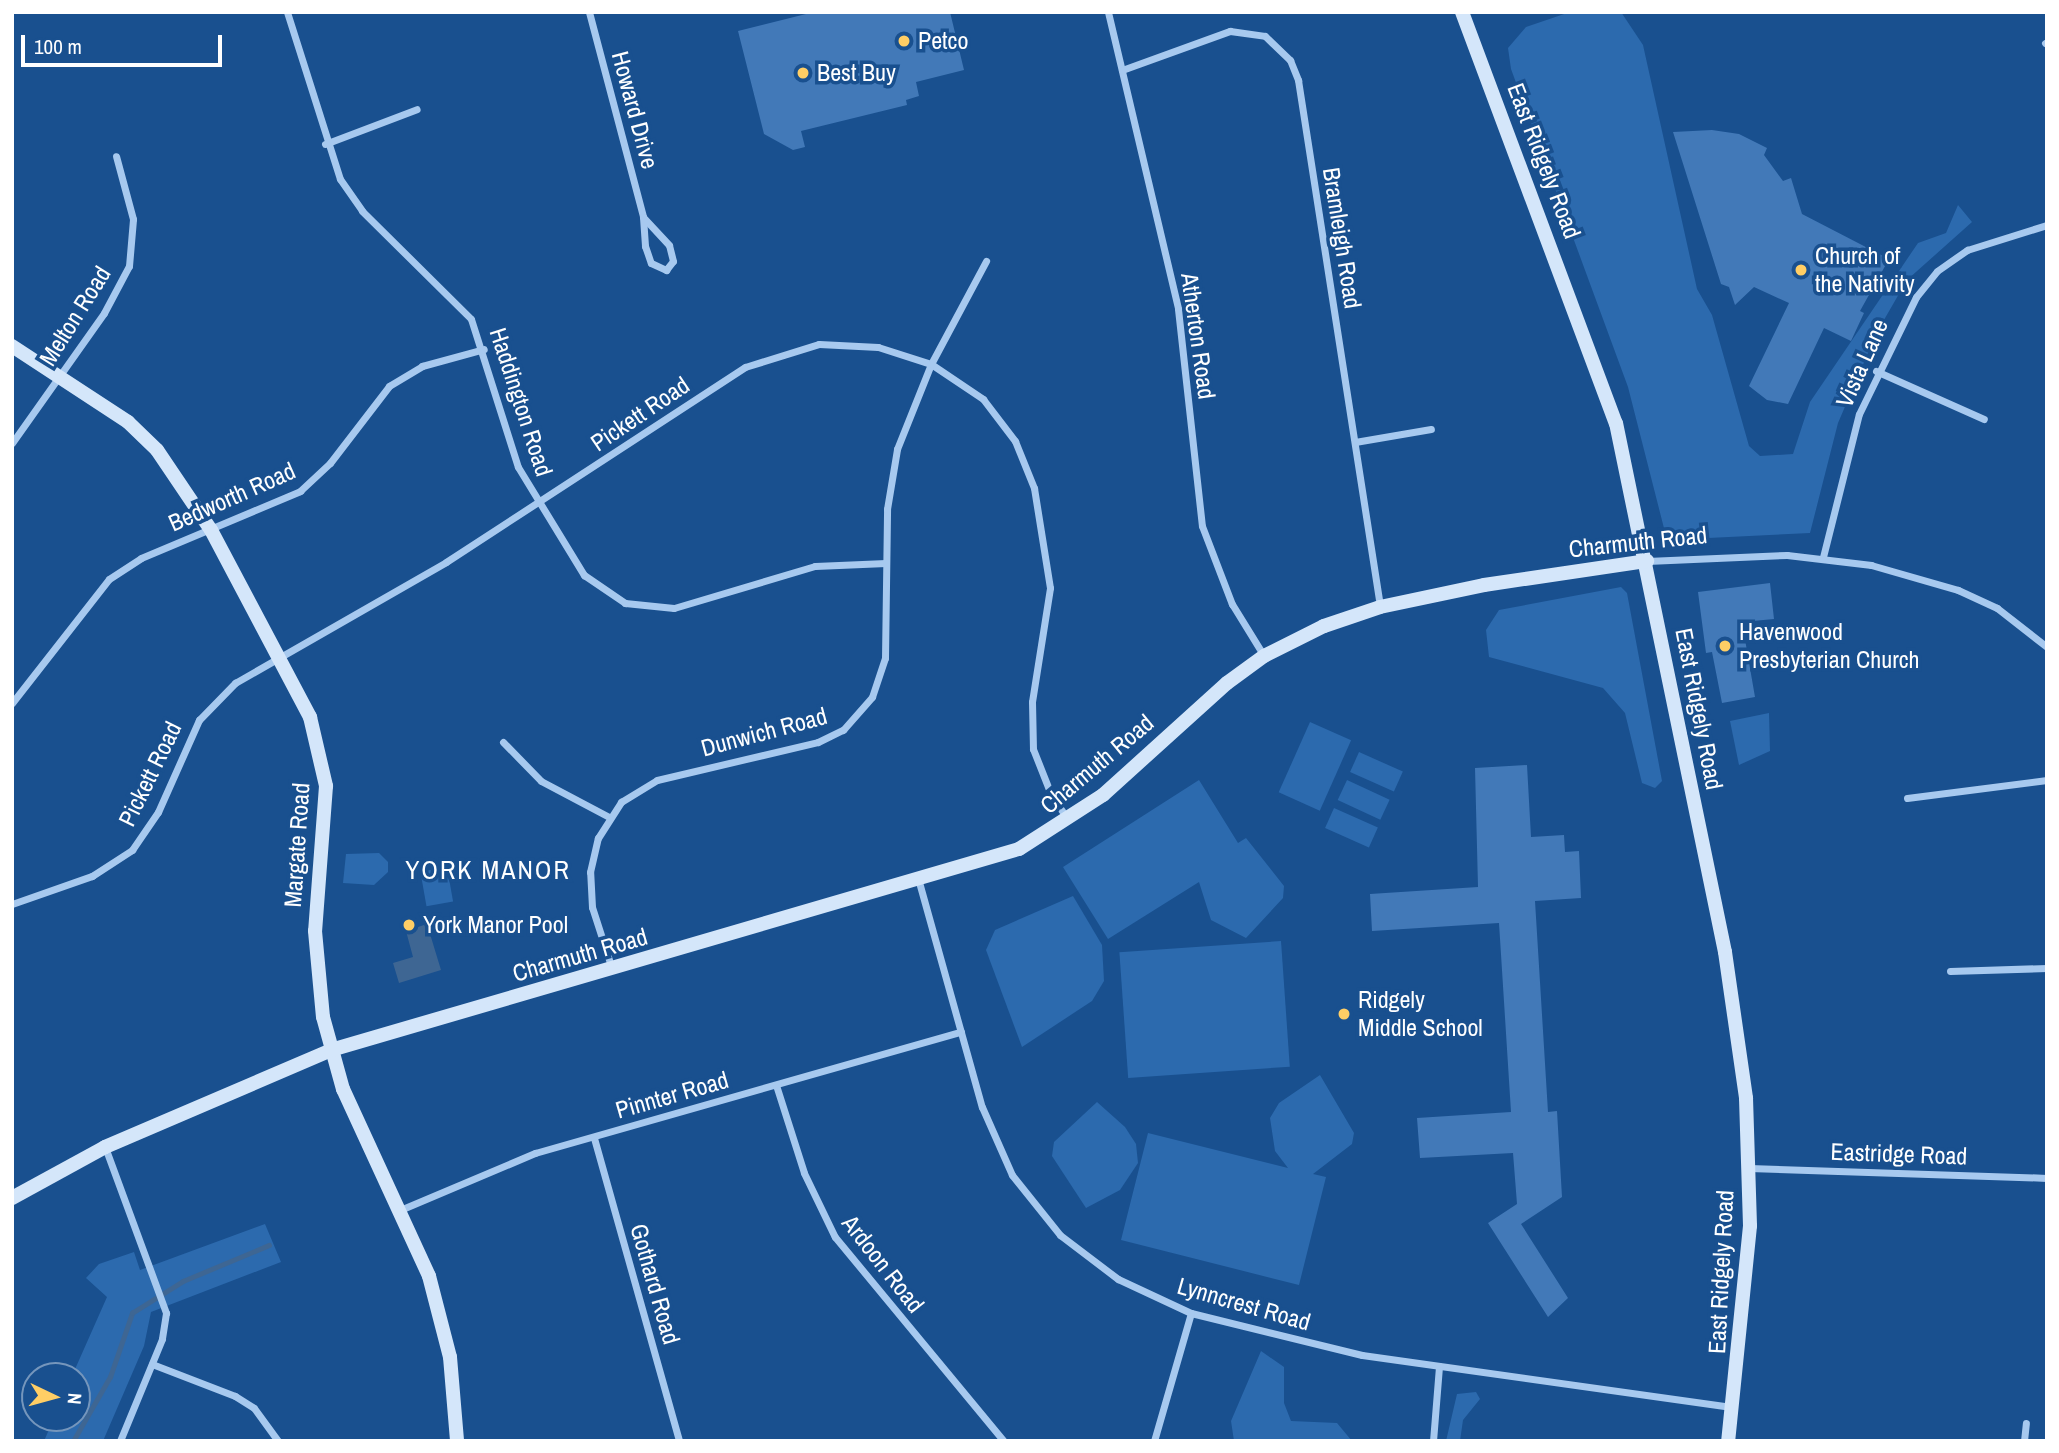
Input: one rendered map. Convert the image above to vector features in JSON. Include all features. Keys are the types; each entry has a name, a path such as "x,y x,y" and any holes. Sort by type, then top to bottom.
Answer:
{"street":[{"name":"Haddington Road","path":"287,12 325,144 362,211 463,306 484,349 512,451 537,505 584,575 604,593 647,608 699,602 815,566 886,563"},
{"name":"Howard Drive","path":"589,12 643,217 651,263 666,270 673,261 669,245 643,217"},
{"name":"Atherton Road","path":"1108,12 1178,309 1202,526 1232,604 1264,656"},
{"name":"East Ridgely Road","path":"1462,12 1595,355 1625,457 1734,998 1749,1168 1749,1259 1734,1408 1728,1441"},
{"name":"Bramleigh Road","path":"1122,70 1230,31 1265,36 1290,60 1298,80 1380,607"},
{"path":"325,144 417,109"},
{"name":"Melton Road","path":"12,443 114,298 129,266 133,219 116,156"},
{"name":"Vista Lane","path":"1823,557 1844,463 1876,371 1916,297 1937,271 1991,238 2047,225"},
{"name":"Dunwich Road","path":"612,970 590,881 593,855 609,817 621,802 657,780 818,742 860,714 885,658 890,477 931,364 986,261"},
{"name":"Pickett Road","path":"12,904 92,876 132,850 152,824 180,752 209,707 235,683 537,505 767,356 849,343 931,364 961,381 1002,420 1034,488 1050,587 1032,702 1033,749 1052,797 1069,821"},
{"name":"Margate Road","path":"12,346 128,422 157,450 211,530 310,717 324,769 315,953 331,1050 343,1089 400,1210 442,1320 457,1441"},
{"name":"Bedworth Road","path":"12,703 109,579 141,558 279,502 314,480 375,401 405,375 484,349"},
{"path":"1876,371 1984,419"},
{"path":"1355,442 1431,429"},
{"name":"Charmuth Road","path":"12,1198 105,1147 331,1050 919,882 1019,849 1069,821 1264,656 1380,607 1484,585 1647,561 1823,557 1958,590 2007,615 2047,647"},
{"path":"503,742 541,781 609,817"},
{"path":"1907,798 2047,780"},
{"name":"Lynncrest Road","path":"919,882 961,1032 995,1139 1036,1209 1086,1259 1191,1313 1362,1355 1734,1408"},
{"path":"1951,971 2047,968"},
{"name":"Pinnter Road","path":"400,1210 495,1167 961,1032"},
{"name":"Ardoon Road","path":"776,1085 804,1173 835,1237 1003,1441"},
{"name":"Gothard Road","path":"594,1138 679,1441"},
{"path":"105,1147 165,1301 165,1326 120,1441"},
{"name":"Eastridge Road","path":"1749,1168 2047,1178"},
{"path":"1154,1441 1191,1313"},
{"path":"152,1364 245,1402 278,1441"},
{"path":"1433,1441 1439,1366"},
{"path":"2024,1441 2026,1423"}],"shaded area":[{"path":"1570,12 1621,12 1643,45 1697,289 1712,315 1749,446 1760,456 1793,454 1810,402 1918,243 1946,233 1958,205 1972,222 1907,280 1877,332 1838,423 1810,533 1667,540 1628,387 1511,69 1508,48 1526,27"},
{"path":"1621,587 1627,593 1662,781 1655,788 1642,783 1625,713 1603,688 1489,657 1486,630 1499,610"},
{"path":"1769,713 1770,751 1739,765 1730,721"},
{"path":"1310,722 1351,740 1320,811 1279,792"},
{"path":"1359,752 1403,772 1394,792 1350,772"},
{"path":"1199,780 1238,843 1246,838 1284,886 1283,898 1246,938 1211,920 1199,882 1108,939 1063,867"},
{"path":"1347,780 1390,800 1380,820 1338,800"},
{"path":"1334,808 1378,828 1369,848 1325,828"},
{"path":"379,853 388,862 388,872 374,885 343,883 346,854"},
{"path":"447,867 453,901 426,906 420,872"},
{"path":"1073,896 1102,945 1104,981 1092,1001 1022,1047 986,950 995,930"},
{"path":"427,924 441,970 399,983 393,963 413,957 406,931"},
{"path":"1281,941 1290,1067 1128,1078 1119,952"},
{"path":"1320,1075 1354,1133 1352,1144 1313,1174 1326,1177 1299,1285 1121,1240 1148,1133 1288,1168 1275,1151 1270,1118 1279,1103"},
{"path":"1097,1102 1125,1127 1136,1144 1138,1163 1120,1190 1086,1208 1052,1156 1054,1142"},
{"path":"265,1224 281,1262 151,1312 144,1346 103,1441 44,1441 48,1432 91,1432 91,1362 78,1362 107,1297 86,1278 99,1264 134,1252 140,1270"},
{"path":"1261,1351 1284,1367 1284,1403 1291,1421 1337,1423 1352,1441 1234,1441 1231,1421"},
{"path":"1476,1392 1480,1399 1463,1420 1460,1441 1446,1441 1457,1394"}],"building":[{"path":"814,12 950,12 964,70 916,82 919,96 906,100 907,105 801,131 805,147 793,150 764,134 738,31"},
{"name":"Church of the Nativity","path":"1712,130 1739,134 1767,148 1764,155 1783,181 1791,178 1802,214 1889,259 1860,311 1864,313 1851,341 1824,328 1788,404 1767,400 1749,386 1789,303 1754,287 1735,305 1729,287 1721,284 1673,132"},
{"name":"Havenwood Presbyterian Church","path":"1770,583 1774,619 1742,622 1755,697 1722,703 1712,652 1706,653 1698,592"},
{"name":"Ridgely Middle School","path":"1527,765 1531,837 1564,835 1565,852 1579,851 1581,898 1535,901 1548,1112 1557,1111 1562,1197 1521,1224 1568,1298 1548,1317 1488,1223 1517,1204 1513,1153 1420,1158 1417,1118 1511,1112 1499,923 1372,931 1370,894 1478,887 1475,768"}],"waterway":[{"path":"73,1441 110,1377 132,1313 183,1281 269,1245"}],"place":[{"name":"Petco","path":"904,41"},
{"name":"Best Buy","path":"803,73"},
{"name":"Church of the Nativity","path":"1801,270"},
{"name":"Havenwood Presbyterian Church","path":"1725,646"},
{"name":"York Manor Pool","path":"409,925"},
{"name":"Ridgely Middle School","path":"1344,1014"}],"district":[{"name":"YORK MANOR","path":"488,870"}]}
